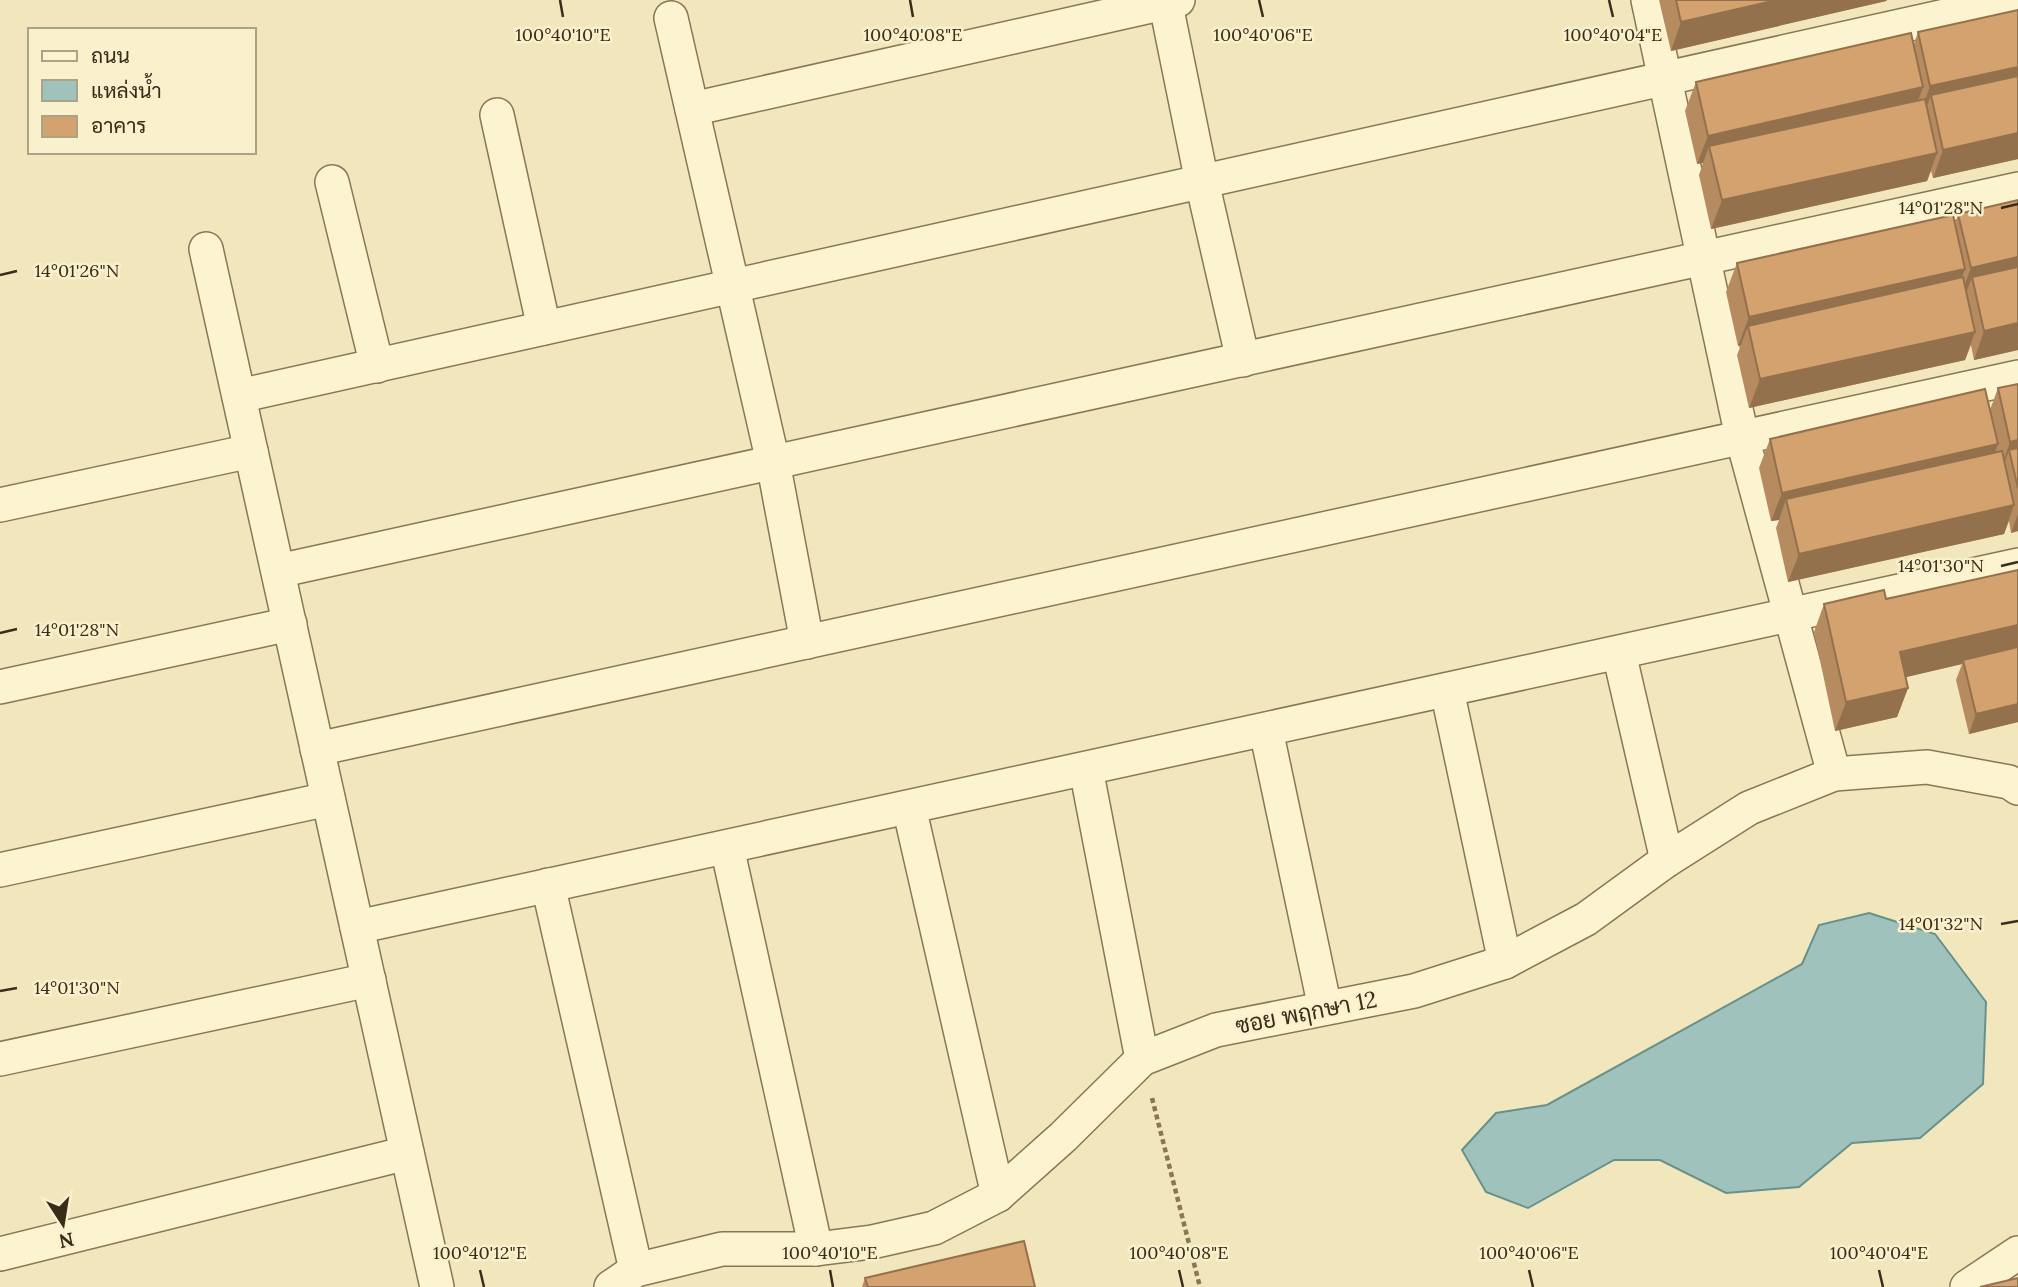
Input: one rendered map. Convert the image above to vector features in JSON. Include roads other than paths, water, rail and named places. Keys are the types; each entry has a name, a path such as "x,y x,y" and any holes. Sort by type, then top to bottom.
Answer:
{"street":[{"path":"1648,0 1742,437 1835,774"},
{"path":"239,396 2017,0"},
{"path":"692,108 1170,1 1202,182 1243,359"},
{"path":"671,18 773,461 807,642"},
{"path":"497,115 544,328"},
{"path":"332,182 377,366"},
{"path":"278,571 2018,189"},
{"path":"206,249 436,1287"},
{"path":"317,749 2018,377"},
{"path":"0,505 251,451"},
{"path":"357,927 2018,565"},
{"path":"0,687 290,624"},
{"path":"1619,653 1667,860"},
{"path":"1447,690 1505,962"},
{"path":"1266,730 1325,1008"},
{"name":"ซอย พฤกษา 12","path":"624,1279 722,1249 816,1250 872,1242 934,1228 998,1195 1063,1138 1142,1059 1216,1030 1414,991 1505,962 1587,919 1667,860 1749,808 1835,774 1927,767 2015,783"},
{"path":"1086,769 1142,1059"},
{"path":"0,870 328,799"},
{"path":"909,807 998,1195"},
{"path":"727,846 816,1250"},
{"path":"548,885 624,1279"},
{"path":"0,1059 369,980"},
{"path":"0,1254 407,1153"},
{"path":"1968,1287 2018,1253"}],"water":[{"path":"1869,913 1935,934 1986,1002 1983,1084 1920,1138 1852,1143 1799,1187 1726,1193 1660,1160 1614,1160 1528,1208 1486,1192 1462,1150 1496,1113 1547,1105 1802,964 1819,925"}]}
